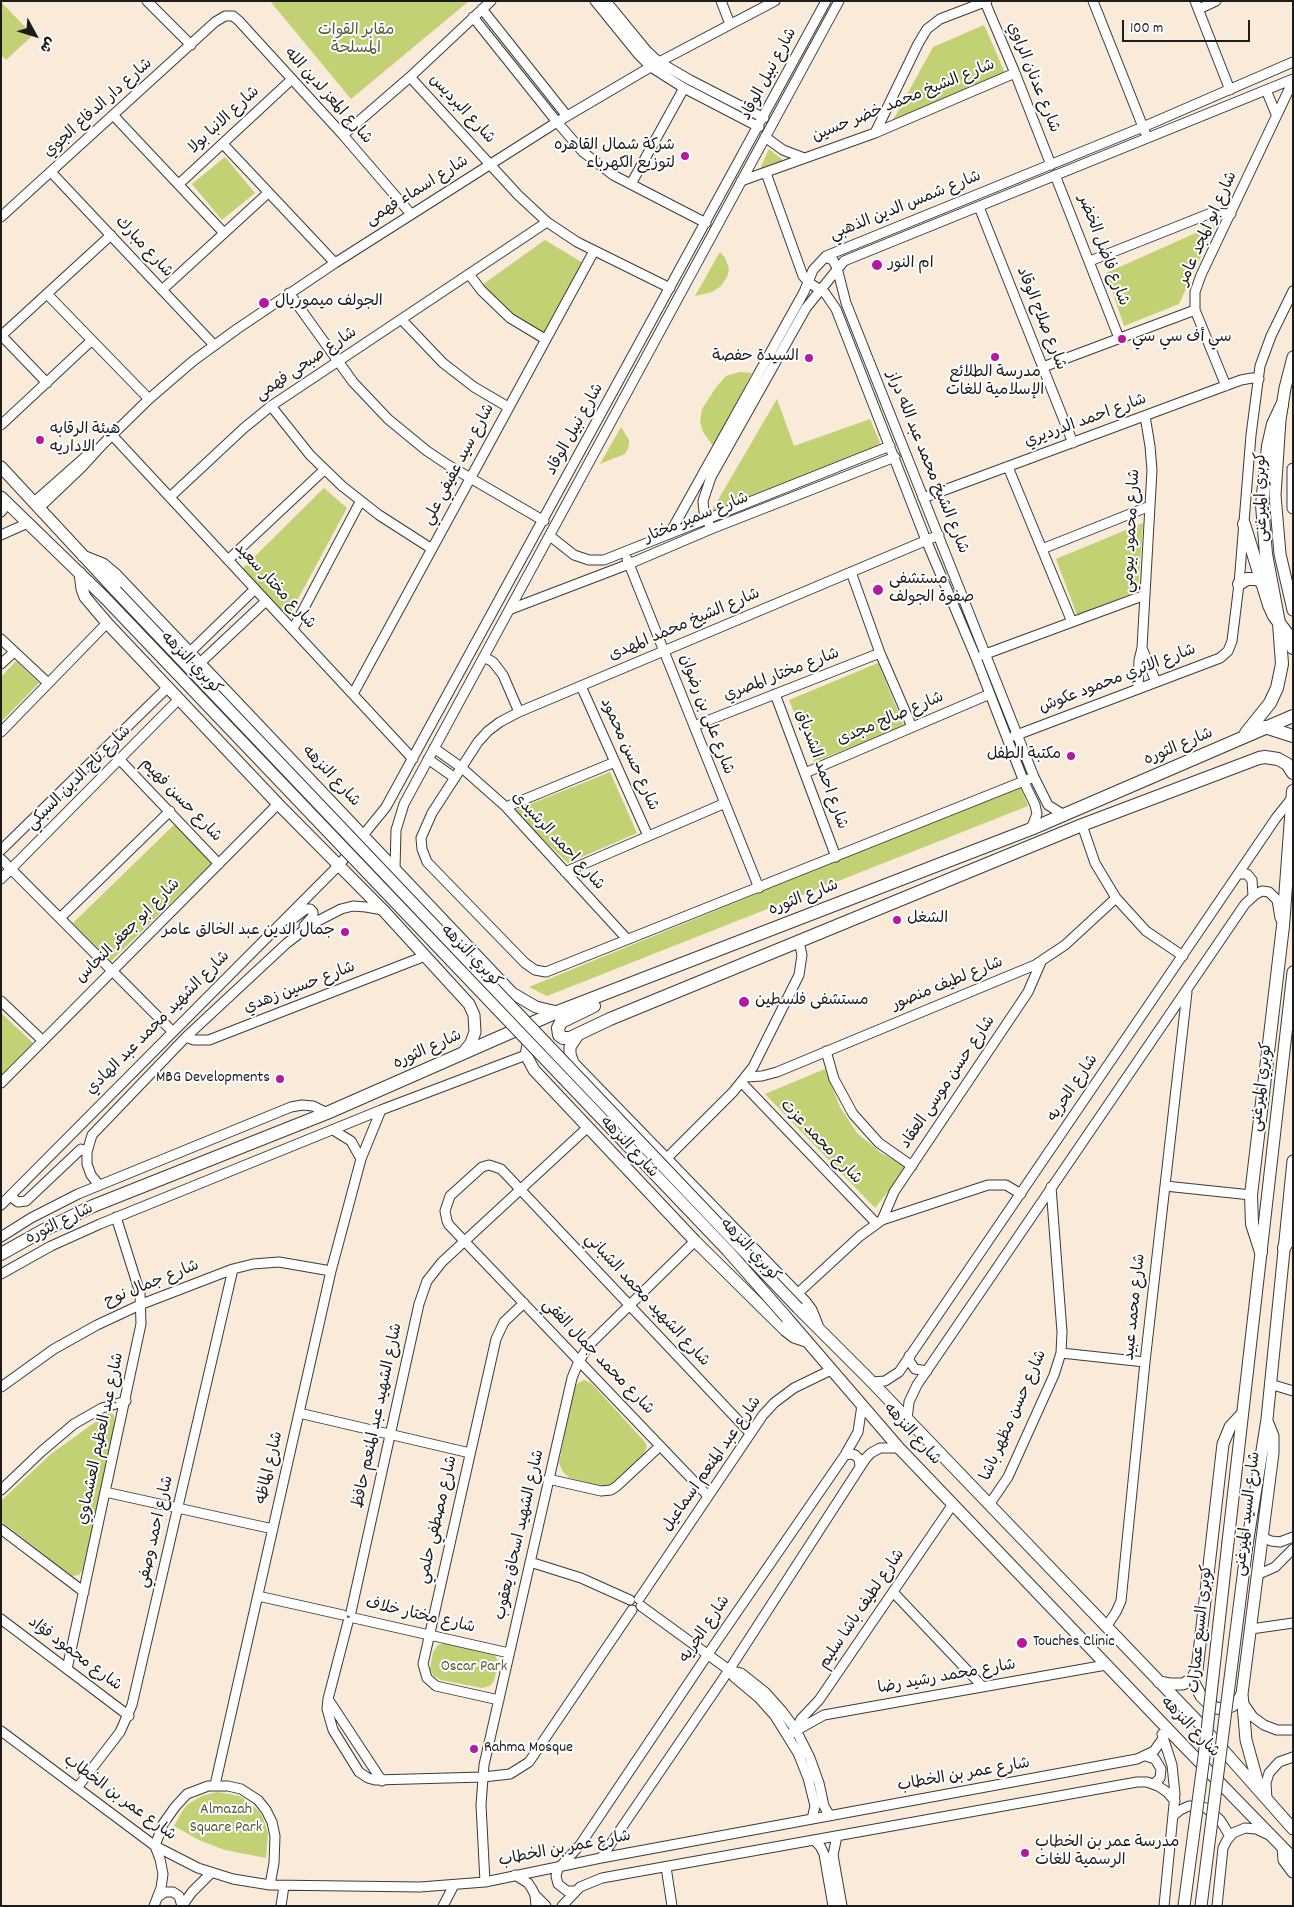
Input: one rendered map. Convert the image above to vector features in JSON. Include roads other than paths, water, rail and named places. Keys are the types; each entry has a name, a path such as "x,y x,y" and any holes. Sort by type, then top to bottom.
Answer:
{"highway":[{"path":"1241,739 1265,710 1276,688 1282,664 1280,623 1266,554 1262,505 1268,446 1274,420 1282,405"},
{"path":"1244,524 1270,609 1288,634 1293,648"},
{"path":"1239,584 1246,579 1260,581"},
{"name":"شارع الثوره","path":"1,1254 93,1206 327,1113 557,1012 1064,816 1293,716"},
{"path":"1265,727 1293,736"},
{"path":"611,991 601,1003 559,1023 558,1032 563,1038 567,1039 578,1035 610,1019 1082,825 1259,758 1271,757 1291,767"},
{"path":"1260,1252 1252,1224 1251,1195 1283,926 1293,791"},
{"path":"1280,952 1293,948"},
{"path":"1284,1248 1293,1232"}],"main road":[{"path":"1282,405 1293,357"},
{"name":"كوبري الميرغنى","path":"1282,405 1275,486 1276,520 1282,563 1293,610"},
{"name":"شارع النزهه","path":"1,467 116,591"},
{"name":"كوبري الميرغنى","path":"1293,469 1293,508"},
{"path":"3,504 28,523 80,573 85,596 107,623 278,804 383,910 469,1004 474,1015 475,1032 471,1043 464,1053"},
{"name":"شارع النزهه","path":"83,556 96,560 110,569 517,997 536,1007 557,1012"},
{"name":"كوبري النزهه","path":"80,573 728,1252 808,1342"},
{"name":"كوبري النزهه","path":"116,591 818,1329"},
{"path":"435,967 451,961 459,953 464,942"},
{"name":"كوبري الميرغنى","path":"1260,1252 1293,972"},
{"path":"526,1055 528,1037 541,1019"},
{"name":"شارع النزهه","path":"578,1035 570,1047 571,1060 797,1294 811,1310 818,1329 872,1382 1201,1725 1293,1829"},
{"name":"شارع النزهه","path":"526,1055 534,1070 695,1241 785,1330 794,1337 808,1342 830,1370 899,1448 1283,1848 1284,1860 1293,1872"},
{"path":"584,1125 582,1110 588,1102 596,1098 608,1099"},
{"name":"شارع السيد الميرغنى","path":"1264,1795 1246,1740 1242,1697 1273,1448 1273,1436 1266,1419 1293,1161"},
{"path":"1242,1414 1260,1252"},
{"name":"شارع السيد الميرغنى","path":"1192,1679 1198,1667 1223,1444 1230,1427 1242,1414"},
{"name":"كوبرى السبع عمارات","path":"1184,1906 1204,1757 1242,1414"},
{"name":"كوبرى السبع عمارات","path":"1200,1906 1266,1419"},
{"path":"1159,1682 1176,1684 1192,1679 1200,1696 1216,1708 1224,1709 1232,1706 1242,1697"},
{"path":"1283,1848 1293,1858"}],"street":[{"path":"147,1 191,45"},
{"path":"343,135 410,77 491,1"},
{"path":"595,1 642,59 651,67 684,88 759,127"},
{"path":"606,1 659,62 764,118"},
{"path":"721,1 730,24"},
{"name":"شارع اسماء فهمى","path":"36,505 82,467 149,399 214,345 335,263 557,122 659,62 775,1"},
{"name":"شارع نبيل الوقاد","path":"338,865 386,807 633,358 826,1"},
{"name":"شارع نبيل الوقاد","path":"395,869 395,837 400,814 428,759 511,609 838,1"},
{"path":"1093,1 1147,137"},
{"path":"1216,1 1197,5 1230,90"},
{"path":"875,133 927,29 940,19 986,2"},
{"name":"شارع عدنان الراوي","path":"986,2 1051,164"},
{"path":"482,9 567,116"},
{"name":"شارع المعز لدين الله","path":"216,22 225,16 233,16 343,135 411,214"},
{"path":"473,17 570,138 590,158 631,184 706,223"},
{"name":"شارع دار الدفاع الجوي","path":"1,217 216,22"},
{"name":"شارع شمس الدين الذهبي","path":"711,529 703,500 707,475 813,270 824,257 1143,127 1292,63"},
{"name":"شارع الشيخ محمد خضر حسين","path":"741,181 875,133 1015,73"},
{"name":"شارع البرديس","path":"410,77 518,195 547,222 577,242 670,288"},
{"name":"شارع الانبا بولا","path":"179,184 292,80"},
{"name":"شارع شمس الدين الذهبي","path":"670,533 707,475 806,308 837,268 848,258 1293,80"},
{"name":"شارع ابو المجد عامر","path":"1226,386 1195,310 1194,301 1198,284 1293,80"},
{"path":"631,184 684,88"},
{"path":"1266,90 1276,114"},
{"path":"114,116 224,233"},
{"name":"شارع الشيخ محمد خضر حسين","path":"765,137 782,150 804,158"},
{"path":"222,144 335,263"},
{"name":"شارع مبارك","path":"51,172 214,345"},
{"path":"766,173 799,266 808,282"},
{"name":"شارع فاضل الخضر","path":"1055,175 1119,338"},
{"path":"162,290 268,193"},
{"name":"شارع صلاح الوقاد","path":"979,207 1072,443"},
{"path":"1090,261 1201,216 1211,213 1231,214"},
{"name":"شارع صبحى فهمى","path":"170,497 244,428 271,406 337,360 402,320 547,222"},
{"path":"47,383 2,335 111,235"},
{"name":"شارع سيد عفيفي علي","path":"353,694 594,251"},
{"path":"824,257 833,260 837,268"},
{"name":"شارع الشيخ محمد عبد الله دراز","path":"837,268 846,303 1034,777 1048,805 1064,816"},
{"path":"469,274 486,295 510,318 545,339"},
{"name":"شارع الشيخ محمد عبد الله دراز","path":"808,282 821,290 836,309 926,540 1037,810 1036,819 1031,829"},
{"path":"1239,584 1251,435 1259,379 1265,350 1293,291"},
{"path":"47,294 149,399"},
{"path":"289,294 353,382 388,419 427,451 544,521"},
{"path":"1043,367 1195,310"},
{"path":"402,320 443,363 474,387 508,407"},
{"path":"1,425 91,341"},
{"path":"633,358 643,364"},
{"name":"شارع احمد الدرديري","path":"923,498 1226,386 1246,379 1259,379"},
{"path":"271,406 297,440 324,470 360,502 432,549"},
{"name":"شارع محمود بيومي","path":"1138,689 1138,660 1142,648 1152,470 1145,416"},
{"name":"شارع مختار سعيد","path":"112,435 413,759"},
{"name":"شارع سمير مختار","path":"550,536 574,555 589,560 604,560 890,446"},
{"name":"شارع سمير مختار","path":"511,609 629,564 711,529 895,457"},
{"path":"1008,467 1072,622"},
{"path":"228,560 324,470"},
{"path":"293,629 360,502"},
{"path":"1042,549 1150,506"},
{"path":"1,535 28,523"},
{"name":"شارع الشيخ محمد المهدى","path":"939,535 519,712 500,722 478,742 425,827 421,838 422,849 427,862 525,963 535,970 546,972 1034,777"},
{"name":"شارع على بن رضوان","path":"624,552 758,888"},
{"path":"851,572 880,653 912,727"},
{"name":"شارع الاثري محمود عكوش","path":"1007,738 1220,658 1228,651 1232,641 1239,584"},
{"path":"190,652 255,589"},
{"path":"976,658 1145,595"},
{"path":"200,663 266,601"},
{"path":"1,732 107,623"},
{"path":"1,640 48,683"},
{"name":"شارع محمود بيومي","path":"1142,648 1156,682"},
{"path":"1,664 14,652"},
{"name":"شارع مختار المصري","path":"694,726 880,653"},
{"path":"484,657 493,662 503,675 519,712"},
{"name":"شارع حسن محمود","path":"581,686 648,836"},
{"name":"شارع تاج الدين السبكي","path":"1,850 168,687"},
{"name":"شارع احمد الشدياق","path":"776,694 836,857"},
{"name":"شارع صالح مجدى","path":"805,773 990,694"},
{"name":"شارع تاج الدين السبكي","path":"1,879 179,699"},
{"name":"شارع احمد الرشيدى","path":"434,748 462,768 506,807 627,939"},
{"path":"428,759 455,778"},
{"name":"شارع حسن فهيم","path":"120,760 220,864"},
{"path":"506,807 615,762"},
{"name":"شارع الحريه","path":"872,1382 885,1382 899,1372 1276,818 1292,798"},
{"name":"شارع ابو جعفر النحاس","path":"1,1083 278,804"},
{"path":"565,872 723,804"},
{"path":"386,807 393,815 400,814"},
{"path":"60,918 170,811"},
{"path":"1082,825 1095,863 1116,898 1146,931 1183,956"},
{"path":"1,859 173,1032"},
{"name":"شارع الشهيد محمد عبد الهادي","path":"1,1205 338,865"},
{"path":"1239,874 1247,874 1252,880 1253,896"},
{"path":"908,1420 911,1397 926,1371 1245,904 1262,891 1269,892 1277,900 1283,926"},
{"name":"شارع لطيف منصور","path":"744,1080 772,1073 1041,962 1065,945 1116,898"},
{"name":"شارع الشهيد محمد عبد الهادي","path":"87,1152 90,1140 96,1130 186,1037 287,943 312,924 341,909 359,906 383,910"},
{"path":"286,918 297,916 306,909 312,910 313,916 300,933"},
{"path":"666,1158 744,1080 760,1056 799,975 802,960 799,942"},
{"name":"شارع حسين زهدي","path":"186,1037 194,1040 209,1040 425,956"},
{"name":"شارع حسن موسى العقاد","path":"879,1222 912,1166 1026,996 1041,962"},
{"name":"شارع محمد عبيد","path":"1106,1627 1121,1601 1145,1362 1188,987"},
{"path":"1,1001 42,1040"},
{"path":"826,1051 834,1079 852,1114 879,1143 912,1166"},
{"name":"شارع الثوره","path":"1,1274 59,1242 116,1217 381,1110 526,1055"},
{"name":"شارع محمد عزت","path":"744,1080 879,1222"},
{"name":"شارع الثوره","path":"1,1237 47,1210 99,1185 291,1107 307,1105 327,1113"},
{"name":"شارع الماظه","path":"215,1785 330,1271 361,1159 381,1110"},
{"name":"شارع الشهيد عبد المنعم حافظ","path":"483,1777 382,1781 368,1778 359,1772 333,1730 328,1714 328,1699 349,1617 424,1289 436,1268 520,1189 584,1125"},
{"path":"333,1130 351,1141 361,1159"},
{"path":"10,1196 18,1202 26,1201 81,1149 87,1152 89,1170 99,1185"},
{"path":"465,1241 447,1221 446,1206 450,1196 478,1170 485,1166 498,1167 520,1189"},
{"path":"797,1294 860,1236 879,1222 988,1185 1006,1185 1021,1194"},
{"path":"1165,1186 1251,1195"},
{"name":"شارع حسن مظهر باشا","path":"989,1505 1008,1477 1054,1375 1060,1353 1062,1332 1051,1187"},
{"name":"شارع الشهيد محمد الشباني","path":"520,1189 750,1433"},
{"name":"شارع عبد العظيم العشماوي","path":"67,1668 140,1330 142,1304 140,1293 116,1217"},
{"name":"شارع محمد جمال الفقي","path":"465,1241 708,1496"},
{"name":"شارع الشهيد اسحاق يعقوب","path":"485,1882 481,1805 483,1777 570,1384 579,1361 590,1344 695,1241"},
{"name":"شارع جمال نوح","path":"1,1387 68,1341 111,1318 233,1269 252,1264 279,1262 330,1271"},
{"name":"شارع احمد وصفي","path":"76,1788 120,1732 128,1716 233,1269"},
{"name":"شارع مصطفي حلمي","path":"499,1700 439,1687 430,1681 424,1671 423,1664 497,1334 507,1319 524,1303"},
{"path":"1060,1353 1145,1362"},
{"path":"909,1356 910,1362 915,1369 926,1371"},
{"name":"شارع عبد المنعم اسماعيل","path":"483,1777 510,1774 529,1762 763,1415 780,1397 830,1370"},
{"path":"1270,1384 1293,1391"},
{"path":"1,1490 33,1459 74,1424 102,1408 126,1401"},
{"name":"شارع الحريه","path":"561,1866 580,1845 845,1455 858,1432 862,1406"},
{"path":"299,1413 470,1453"},
{"path":"548,1479 598,1490 611,1490 660,1446"},
{"path":"601,1858 729,1670 860,1466 868,1455 877,1449 899,1448"},
{"path":"845,1455 855,1455 860,1461 860,1466"},
{"path":"106,1492 273,1529"},
{"name":"شارع لطيف باشا سليم","path":"792,1733 801,1719 819,1700 953,1504"},
{"path":"1,1529 84,1592"},
{"path":"1262,1537 1280,1542 1293,1537"},
{"path":"1258,1575 1274,1567 1293,1549"},
{"path":"530,1562 581,1578 635,1604 729,1670 742,1673 765,1692 782,1711 792,1733 816,1806 812,1819"},
{"path":"893,1592 983,1687"},
{"name":"شارع مختار خلاف","path":"258,1596 509,1653"},
{"name":"شارع محمود فؤاد","path":"1,1619 128,1716"},
{"path":"1251,1629 1293,1623"},
{"name":"شارع محمد رشيد رضا","path":"792,1733 824,1715 1106,1665"},
{"path":"1242,1697 1253,1717 1264,1725 1276,1730 1293,1730"},
{"path":"328,1699 382,1781"},
{"path":"819,1700 819,1708 824,1715"},
{"path":"1156,1717 1172,1764 1175,1801 1164,1906"},
{"name":"شارع عمر بن الخطاب","path":"1,1732 155,1846 187,1863 212,1873 233,1879 284,1886 420,1887 485,1882 601,1858 1146,1756"},
{"path":"792,1733 810,1758 819,1783 824,1806 830,1816"},
{"path":"1146,1756 1157,1748 1164,1737"},
{"path":"1146,1756 1155,1759 1161,1769 1160,1778 1154,1784"},
{"path":"1264,1795 1269,1773 1280,1762 1293,1758"},
{"path":"562,1906 584,1884 597,1879 1137,1782 1154,1784 1164,1790 1175,1801"},
{"path":"154,1906 159,1896 163,1874 155,1846 164,1821 181,1800 194,1790 215,1785 228,1786 247,1792 262,1805 269,1816 274,1829 275,1850 270,1885"},
{"path":"1174,1816 1184,1808 1202,1806 1214,1813 1230,1836"},
{"path":"1217,1906 1224,1848 1230,1836 1237,1830 1244,1828 1256,1829 1269,1835"},
{"path":"837,1836 832,1855 842,1906"},
{"path":"814,1840 824,1854 833,1906"},
{"path":"561,1866 557,1872 558,1884 567,1891 575,1891"},
{"path":"666,1866 672,1906"},
{"path":"182,1906 192,1892 212,1873"},
{"path":"515,1876 528,1883 535,1895 546,1906"},
{"path":"443,1906 454,1885"},
{"path":"281,1906 284,1886"},
{"path":"159,1896 165,1892 173,1892 179,1896 182,1906"},
{"path":"535,1895 536,1906"}],"place":[{"name":"شركة شمال القاهره لتوزيع الكهرباء","path":"685,156"},
{"name":"ام النور","path":"877,265"},
{"name":"الجولف ميموريال","path":"264,303"},
{"name":"سي أف سي سي","path":"1122,339"},
{"name":"مدرسة الطلائع الإسلامية للغات","path":"995,357"},
{"name":"السيدة حفصة","path":"809,358"},
{"name":"هيئة الرقابه الاداريه","path":"40,440"},
{"name":"مستشفى صفوة الجولف","path":"878,590"},
{"name":"مكتبة الطفل","path":"1071,756"},
{"name":"الشغل","path":"897,920"},
{"name":"جمال الدين عبد الخالق عامر","path":"345,932"},
{"name":"مستشفى فلسطين","path":"744,1002"},
{"name":"MBG Developments","path":"280,1079"},
{"name":"Touches Clinic","path":"1022,1643"},
{"name":"Rahma Mosque","path":"474,1749"},
{"name":"مدرسة عمر بن الخطاب الرسمية للغات","path":"1025,1853"}],"park label":[{"name":"مقابر القوات المسلحة","path":"356,41"},
{"name":"Oscar Park","path":"474,1668"},
{"name":"Almazah Square Park","path":"226,1820"}]}
